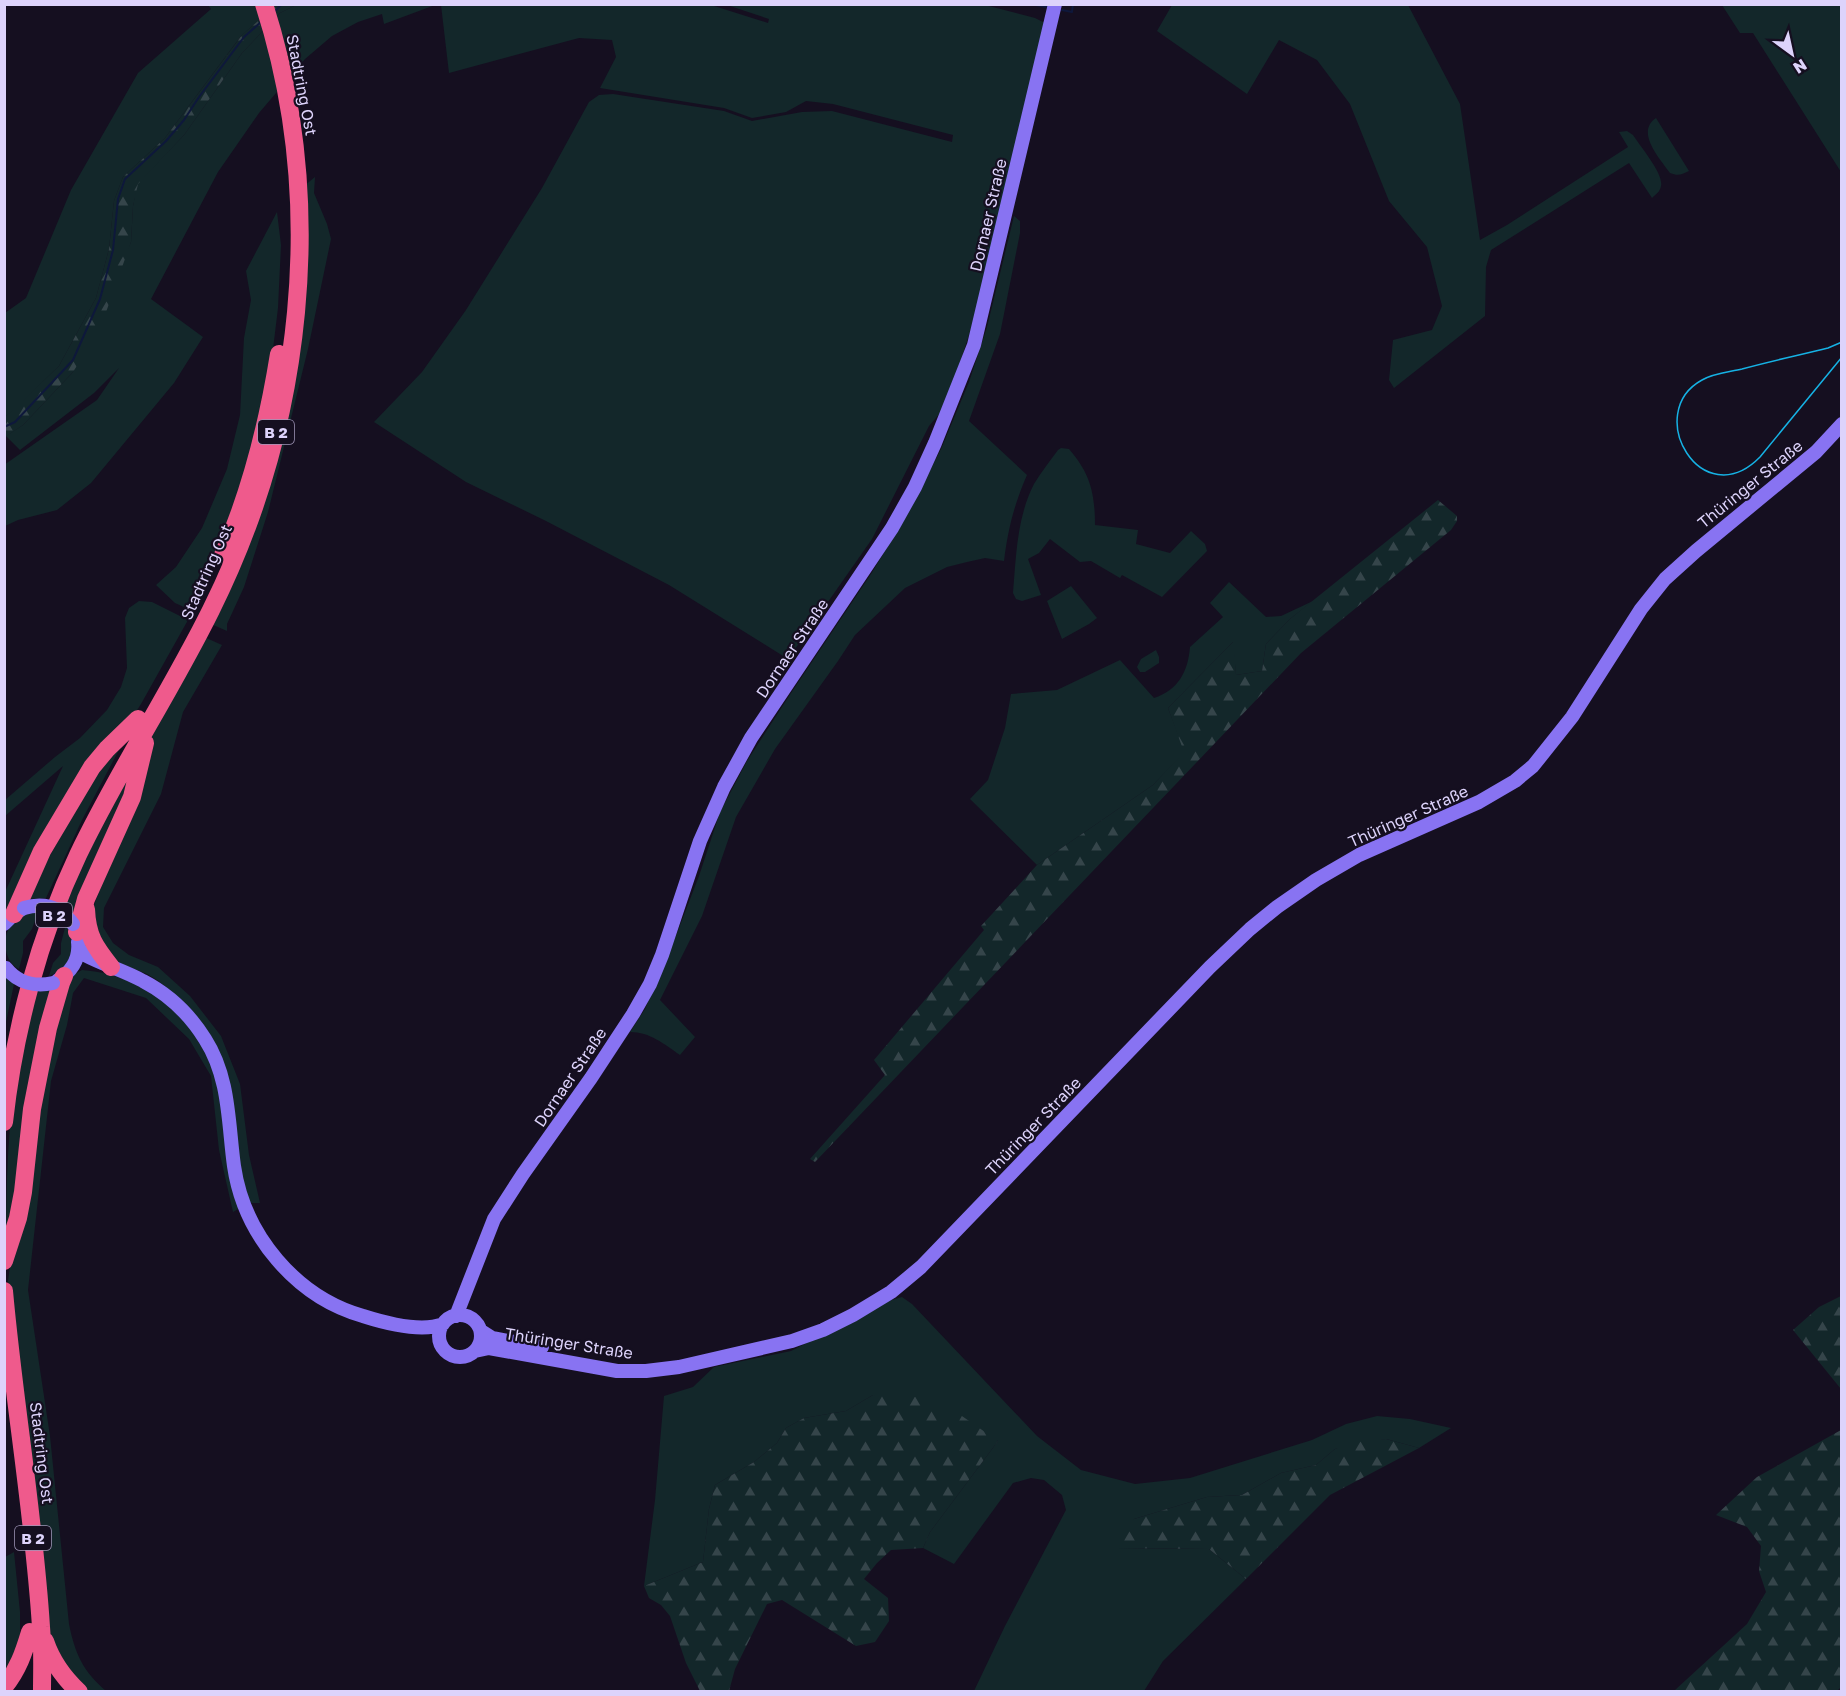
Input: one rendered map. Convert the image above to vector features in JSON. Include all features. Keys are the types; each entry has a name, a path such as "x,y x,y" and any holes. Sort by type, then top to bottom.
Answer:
{"highway":[{"name":"Stadtring Ost","path":"4,1067 20,993 52,897 85,821 144,722 192,648 233,563 266,474 278,428 288,375 297,298 279,126 266,59 251,4"},
{"name":"Stadtring Ost","path":"264,4 278,58 290,124 298,191 293,246"},
{"name":"Stadtring Ost","path":"4,1122 14,1056 28,995 43,945 77,858 144,722"},
{"name":"B 2","path":"76,935 86,898 132,797 144,722"},
{"name":"B 2","path":"11,918 42,851 92,767 107,749 144,722"},
{"name":"B 2","path":"86,898 87,922 91,940 111,967"},
{"path":"4,1261 18,1218 32,1109 48,1028 64,975"},
{"name":"Stadtring Ost","path":"4,1291 29,1504 42,1692"},
{"name":"Stadtring Ost","path":"4,1404 25,1570 36,1631 34,1692"},
{"path":"4,1687 14,1674 36,1631"},
{"path":"36,1631 63,1677 79,1692"}],"main road":[{"name":"Dornaer Straße","path":"456,1316 494,1219 591,1078 650,984 700,841 724,788 751,738 892,528 915,487 974,345 1055,4"},
{"name":"Thüringer Straße","path":"475,1351 489,1348 617,1371 659,1370 792,1341 823,1330 891,1292 921,1267 1210,967 1250,929 1316,880 1492,785 1552,743 1572,717 1641,609 1665,579 1816,452 1842,424"},
{"name":"Thüringer Straße","path":"477,1325 492,1338 603,1359 659,1362 790,1332 848,1309 880,1289 912,1263 1204,962 1257,912 1292,885 1335,858 1394,829 1438,815"},
{"path":"11,918 38,904 52,906 63,913 85,955 142,980 182,1009 208,1044 217,1063 227,1098 234,1168 240,1192 255,1227 276,1259 310,1291 336,1306 354,1314 404,1326 440,1342"},
{"path":"64,975 76,935"},
{"path":"5,967 15,977 27,983 39,985 64,975 111,967"},
{"name":"Dornaer Straße","path":"472,1276 471,1314 477,1325"},
{"path":"404,1326 433,1327 443,1324 450,1318 462,1315 477,1325 481,1342 475,1351 462,1357 455,1357 443,1348 440,1342 443,1324"}],"green space":[{"path":"981,4 1035,18 1045,23 977,310 941,412 929,426 872,539 788,659 669,585 466,482 374,422 422,372 466,310 542,188 589,102 599,95 613,94 724,111 752,121 802,112 832,111 952,142 953,135 833,104 806,101 786,112 752,118 724,108 600,88 616,57 612,40 579,38 449,73 441,5 711,5 768,23 769,19 727,5"},
{"path":"208,5 276,5 241,36 165,138 123,177 114,201 109,249 96,298 59,366 5,417 5,313 26,298 71,190 138,73 211,9"},
{"path":"276,5 296,5 280,13 242,53 184,135 138,184 133,206 131,242 100,329 73,372 23,425 5,437 5,417 59,366 96,298 109,249 114,201 123,177 165,138 242,35"},
{"path":"296,5 435,5 384,24 382,14 358,22 332,36 305,59 259,113 218,172 151,299 203,337 174,383 91,483 57,510 18,520 5,526 4,465 97,400 119,368 94,393 20,450 6,436 23,425 73,372 131,242 137,184 184,135 242,53 280,13"},
{"path":"1172,5 1408,5 1460,104 1480,240 1628,147 1619,132 1627,131 1633,135 1655,167 1661,181 1660,188 1652,198 1629,163 1491,250 1486,267 1485,316 1394,388 1389,380 1393,340 1432,330 1442,306 1427,247 1389,201 1350,104 1317,60 1279,40 1247,94 1157,31"},
{"path":"1722,5 1841,5 1841,172 1753,33 1740,33"},
{"path":"1656,118 1689,171 1680,175 1670,173 1651,145 1648,131 1650,124"},
{"path":"315,177 314,193 331,239 308,349 268,512 244,587 227,624 227,631 211,624 266,496 304,186"},
{"path":"277,212 281,245 278,308 269,382 227,536 193,611 175,603 156,585 176,567 202,528 227,469 240,415 244,338 251,300 246,271"},
{"path":"1014,216 1020,221 1020,233 1000,334 969,421 1027,475 1012,517 1004,561 985,558 947,567 905,588 855,635 775,749 736,817 702,916 660,1000 695,1037 680,1055 650,1036 630,1032 645,1009 699,876 720,812 747,761 871,574 904,520 941,449 969,382 987,327"},
{"path":"1061,448 1069,449 1082,466 1090,484 1095,525 1138,530 1136,544 1170,553 1191,531 1205,544 1207,551 1162,597 1122,575 1120,578 1091,561 1080,562 1050,539 1039,553 1028,559 1041,595 1022,601 1016,599 1013,593 1015,565 1024,510 1034,484"},
{"path":"1438,500 1457,516 1457,521 1451,530 1301,653 815,1162 810,1159 885,1075 874,1060 984,930 981,926 1037,865 1153,785 1184,752 1168,708 1234,641 1236,675 1262,671 1266,644 1290,619"},
{"path":"1229,582 1266,617 1281,616 1313,601 1290,619 1266,644 1262,671 1236,675 1233,642 1168,708 1185,752 1153,785 1037,865 970,799 988,780 1005,728 1011,694 1057,690 1120,660 1154,698 1162,695 1180,679 1187,664 1190,647 1223,617 1210,603"},
{"path":"1071,586 1097,618 1062,639 1047,601"},
{"path":"139,601 152,602 188,620 141,704 5,914 5,892 63,766 5,816 5,800 80,738 107,710 121,687 127,668 125,618 129,608"},
{"path":"204,637 222,645 183,712 161,794 104,908 103,927 113,943 129,955 158,967 190,996 221,1036 240,1084 249,1155 260,1203 248,1201 240,1173 234,1112 188,1008 157,980 117,962 105,953 92,917 94,905 141,781 152,736"},
{"path":"1156,650 1159,663 1145,672 1140,672 1137,667 1141,659"},
{"path":"120,748 82,820 46,898 29,899 49,857 97,774"},
{"path":"137,755 132,787 78,915 65,902"},
{"path":"29,912 38,912 32,929 23,941 19,969 10,962 6,950 7,932 18,918"},
{"path":"66,924 71,940 71,954 63,967 49,976 53,963 61,954 61,943"},
{"path":"82,970 123,979 161,999 177,1012 203,1045 216,1075 240,1208 233,1212 219,1150 211,1076 189,1039 146,998 84,978 73,993 67,1025 51,1081 28,1290 50,1436 69,1624 81,1661 91,1676 106,1691 85,1691 52,1653 10,1318 8,1281 35,1125 63,989 75,974"},
{"path":"5,976 14,984 5,1027"},
{"path":"55,989 18,1197 6,1237 9,1140 17,1075 37,990"},
{"path":"1841,1296 1841,1389 1793,1330 1819,1307"},
{"path":"902,1297 912,1304 1037,1436 1081,1470 1135,1484 1190,1478 1312,1440 1346,1424 1377,1416 1410,1419 1451,1428 1419,1448 1386,1439 1335,1449 1316,1465 1281,1473 1242,1495 1207,1497 1134,1519 1119,1548 1209,1549 1246,1579 1163,1661 1144,1691 974,1691 1005,1626 1066,1510 1062,1495 1044,1480 1031,1478 1013,1483 954,1564 923,1548 930,1532 998,1441 873,1395 846,1411 804,1418 786,1428 777,1443 754,1462 715,1485 709,1509 703,1562 644,1586 655,1500 664,1396 693,1387 714,1367 791,1351 891,1300"},
{"path":"873,1395 918,1397 959,1414 998,1441 930,1532 923,1548 891,1550 864,1579 888,1598 889,1621 875,1642 856,1646 782,1600 767,1604 735,1669 729,1691 700,1691 686,1663 670,1616 661,1605 649,1598 644,1586 703,1562 709,1509 715,1485 754,1462 777,1443 786,1428 804,1418 846,1411"},
{"path":"1841,1430 1841,1687 1836,1692 1674,1691 1747,1624 1766,1592 1759,1571 1761,1546 1747,1527 1716,1515 1757,1477"},
{"path":"1386,1439 1419,1448 1330,1495 1246,1579 1209,1549 1119,1548 1119,1527 1134,1519 1207,1497 1242,1495 1281,1473 1316,1465 1335,1449 1354,1442"},
{"path":"14,1552 20,1612 20,1638 5,1676 5,1557"}],"waterway":[{"path":"275,11 282,4"},
{"path":"1030,4 1047,7"},
{"path":"1062,10 1072,12 1073,4"},
{"path":"4,427 15,422 73,360 100,299 113,250 118,199 125,179 166,141 184,120 244,37 261,22"}],"tram line":[{"path":"1842,342 1828,348 1717,374 1702,380 1685,395 1678,414 1679,434 1687,453 1700,467 1718,475 1738,472 1760,457 1842,357"}]}
